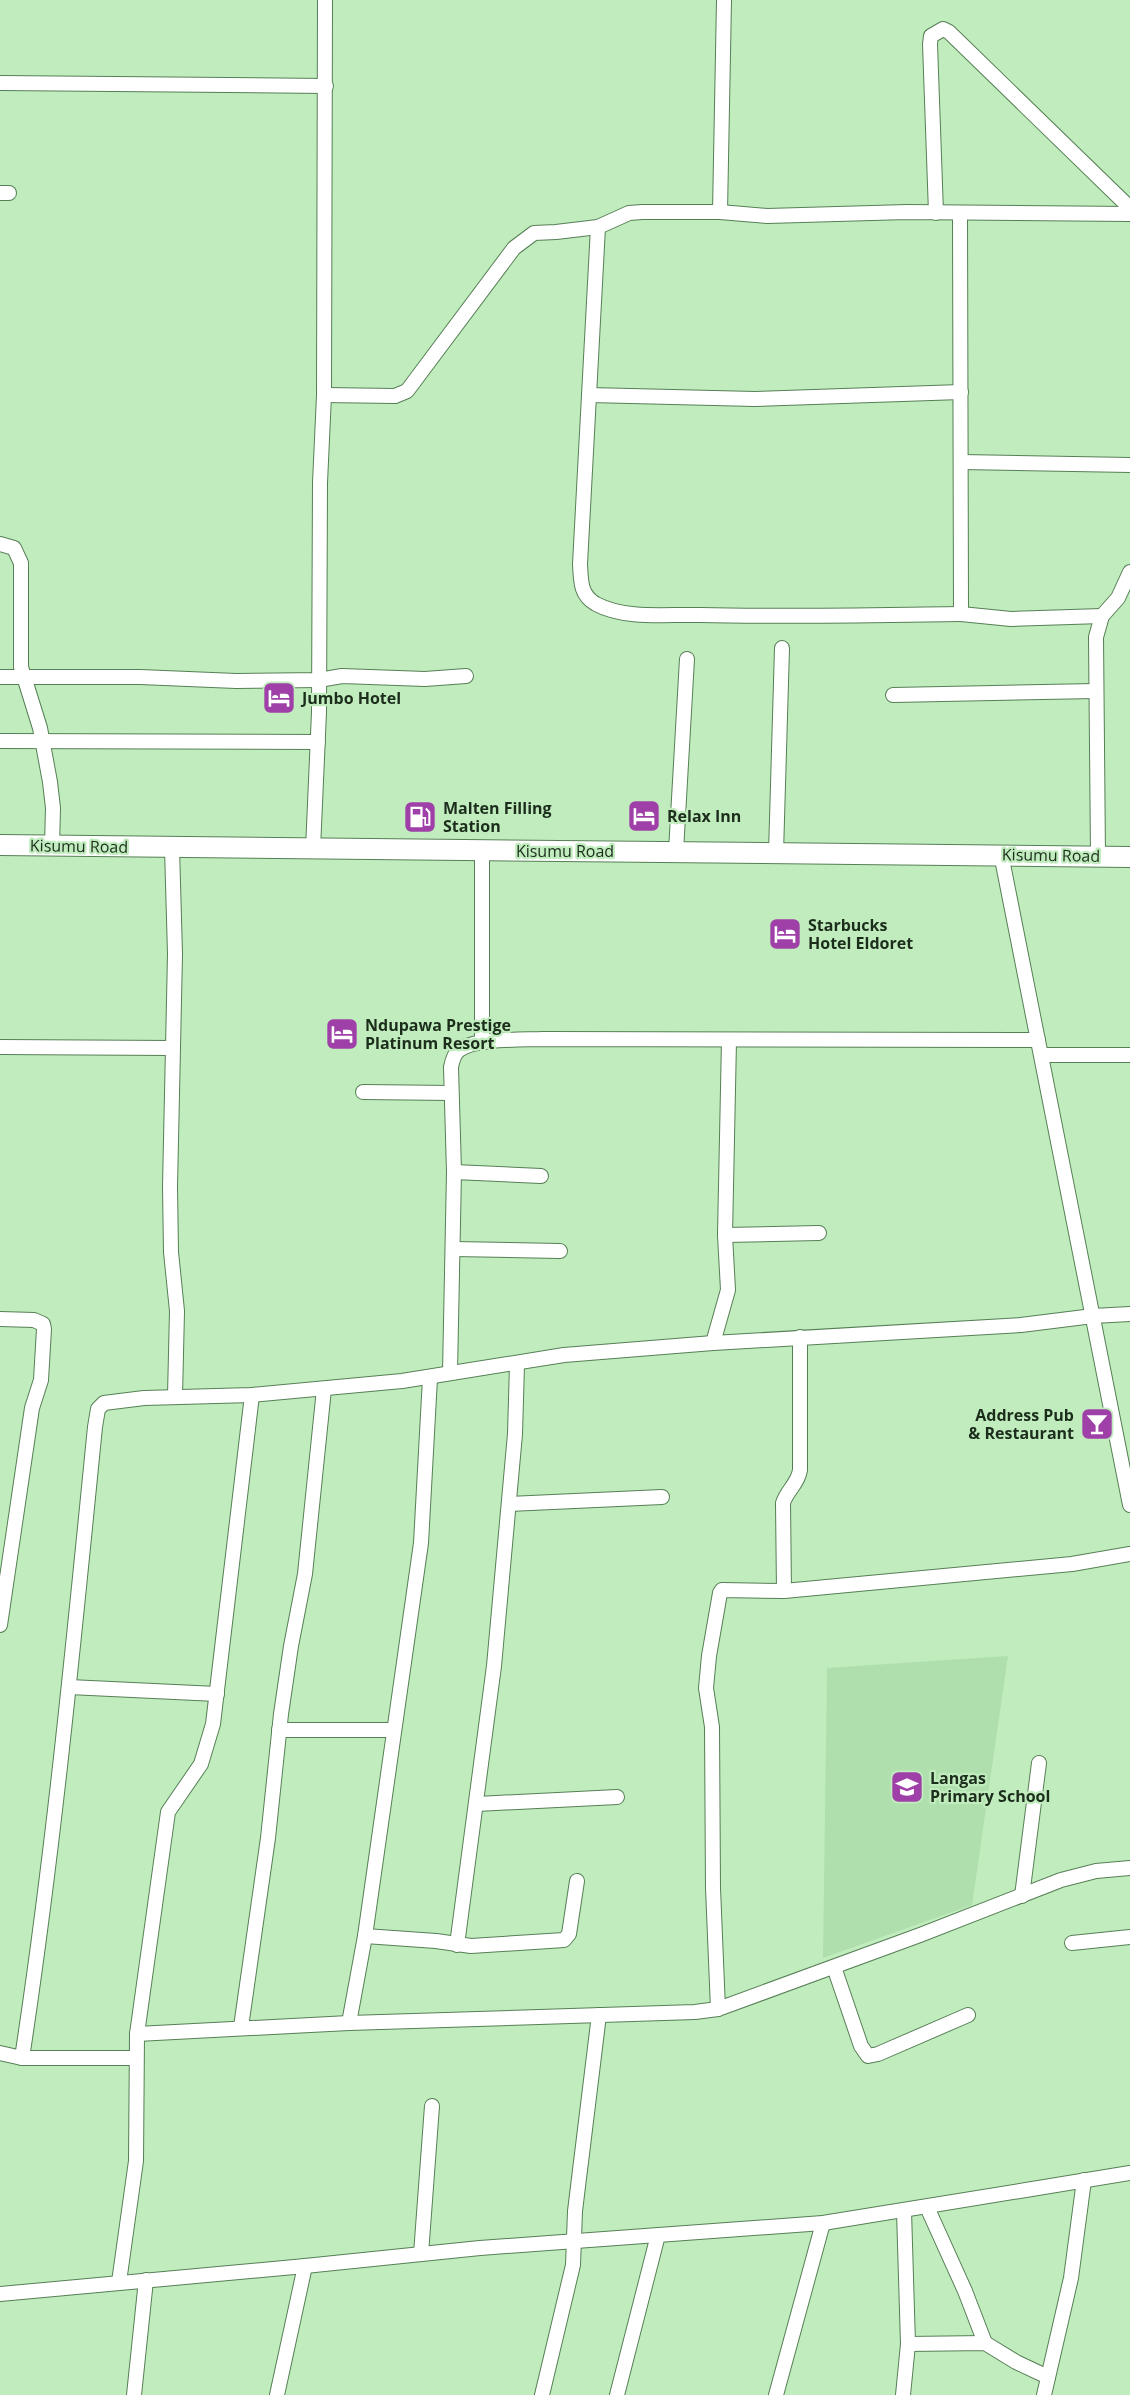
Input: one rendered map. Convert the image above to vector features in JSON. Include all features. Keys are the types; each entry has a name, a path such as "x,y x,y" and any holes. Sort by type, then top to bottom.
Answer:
{"highway":[{"name":"Kisumu Road","path":"0,846 1130,857"}],"street":[{"path":"314,849 318,742 320,483 324,395 325,0"},
{"path":"720,212 724,0"},
{"path":"936,213 930,44 931,36 943,29 949,32 1130,208"},
{"path":"0,83 326,86"},
{"path":"324,395 395,396 402,394 419,378 520,242 528,235 540,231 556,232 598,227 629,213 720,212 767,216 936,213 1130,214"},
{"path":"960,213 961,614"},
{"path":"598,227 580,564 584,593 598,604 638,614 782,616 961,614 1011,619 1102,616"},
{"path":"589,395 755,399 960,392"},
{"path":"961,462 1130,465"},
{"path":"0,544 14,548 21,563 20,655 24,678 43,742 52,795 52,846"},
{"path":"1098,856 1096,637 1102,616 1118,598 1130,572"},
{"path":"776,853 782,648"},
{"path":"676,851 687,659"},
{"path":"0,677 140,677 236,681 319,680 342,676 425,679 465,676"},
{"path":"893,694 1096,691"},
{"path":"0,741 318,742"},
{"path":"172,848 175,954 170,1198 171,1251 177,1311 175,1396"},
{"path":"482,850 482,1043"},
{"path":"1000,855 1042,1055 1067,1195 1130,1505"},
{"path":"450,1373 454,1172 451,1067 459,1050 482,1043 543,1039 1038,1040"},
{"path":"713,1342 728,1290 725,1235 729,1040"},
{"path":"0,1047 172,1048"},
{"path":"1042,1055 1130,1055"},
{"path":"363,1092 451,1093"},
{"path":"454,1172 541,1176"},
{"path":"725,1235 819,1233"},
{"path":"453,1249 560,1251"},
{"path":"22,2058 37,1959 69,1687 98,1409 104,1402 175,1396 252,1395 324,1389 430,1378 564,1355 713,1342 1021,1325 1130,1314"},
{"path":"0,1319 40,1321 44,1329 41,1380 30,1419 0,1625"},
{"path":"784,1591 783,1503 788,1492 797,1482 800,1470 800,1337"},
{"path":"457,1945 494,1666 515,1434 517,1364"},
{"path":"349,2023 365,1936 421,1543 430,1378"},
{"path":"241,2027 268,1838 279,1731 291,1646 305,1574 324,1389"},
{"path":"118,2282 136,2161 136,2034 168,1812 201,1764 213,1724 252,1395"},
{"path":"509,1504 662,1497"},
{"path":"718,2009 713,1888 712,1737 706,1688 709,1656 722,1590 784,1591 1072,1564 1130,1554"},
{"path":"69,1687 217,1694"},
{"path":"279,1731 394,1730"},
{"path":"1022,1896 1039,1763"},
{"path":"477,1804 617,1797"},
{"path":"136,2034 241,2027 695,2012 718,2009 1077,1875 1130,1868"},
{"path":"365,1936 436,1941 457,1945 497,1946 564,1940 568,1934 577,1881"},
{"path":"1072,1942 1130,1937"},
{"path":"834,1967 861,2046 868,2056 878,2054 968,2014"},
{"path":"542,2395 570,2281 575,2240 575,2204 599,2015"},
{"path":"0,2053 22,2058 136,2058"},
{"path":"421,2254 432,2106"},
{"path":"0,2294 575,2240 823,2223 1130,2173"},
{"path":"1044,2395 1071,2278 1084,2180"},
{"path":"927,2207 965,2291 985,2343"},
{"path":"903,2395 908,2344 904,2211"},
{"path":"776,2395 823,2223"},
{"path":"617,2395 658,2235"},
{"path":"277,2395 305,2266"},
{"path":"134,2395 146,2280"},
{"path":"908,2344 985,2343 1016,2362 1048,2377"}],"shaded area":[{"name":"Langas Primary School","path":"1008,1656 972,1905 823,1958 827,1668"}],"place":[{"name":"Jumbo Hotel","path":"279,698"},
{"name":"Relax Inn","path":"644,816"},
{"name":"Malten Filling Station","path":"420,817"},
{"name":"Starbucks Hotel Eldoret","path":"785,934"},
{"name":"Ndupawa Prestige Platinum Resort","path":"342,1034"},
{"name":"Address Pub & Restaurant","path":"1097,1424"},
{"name":"Langas Primary School","path":"907,1787"}]}
